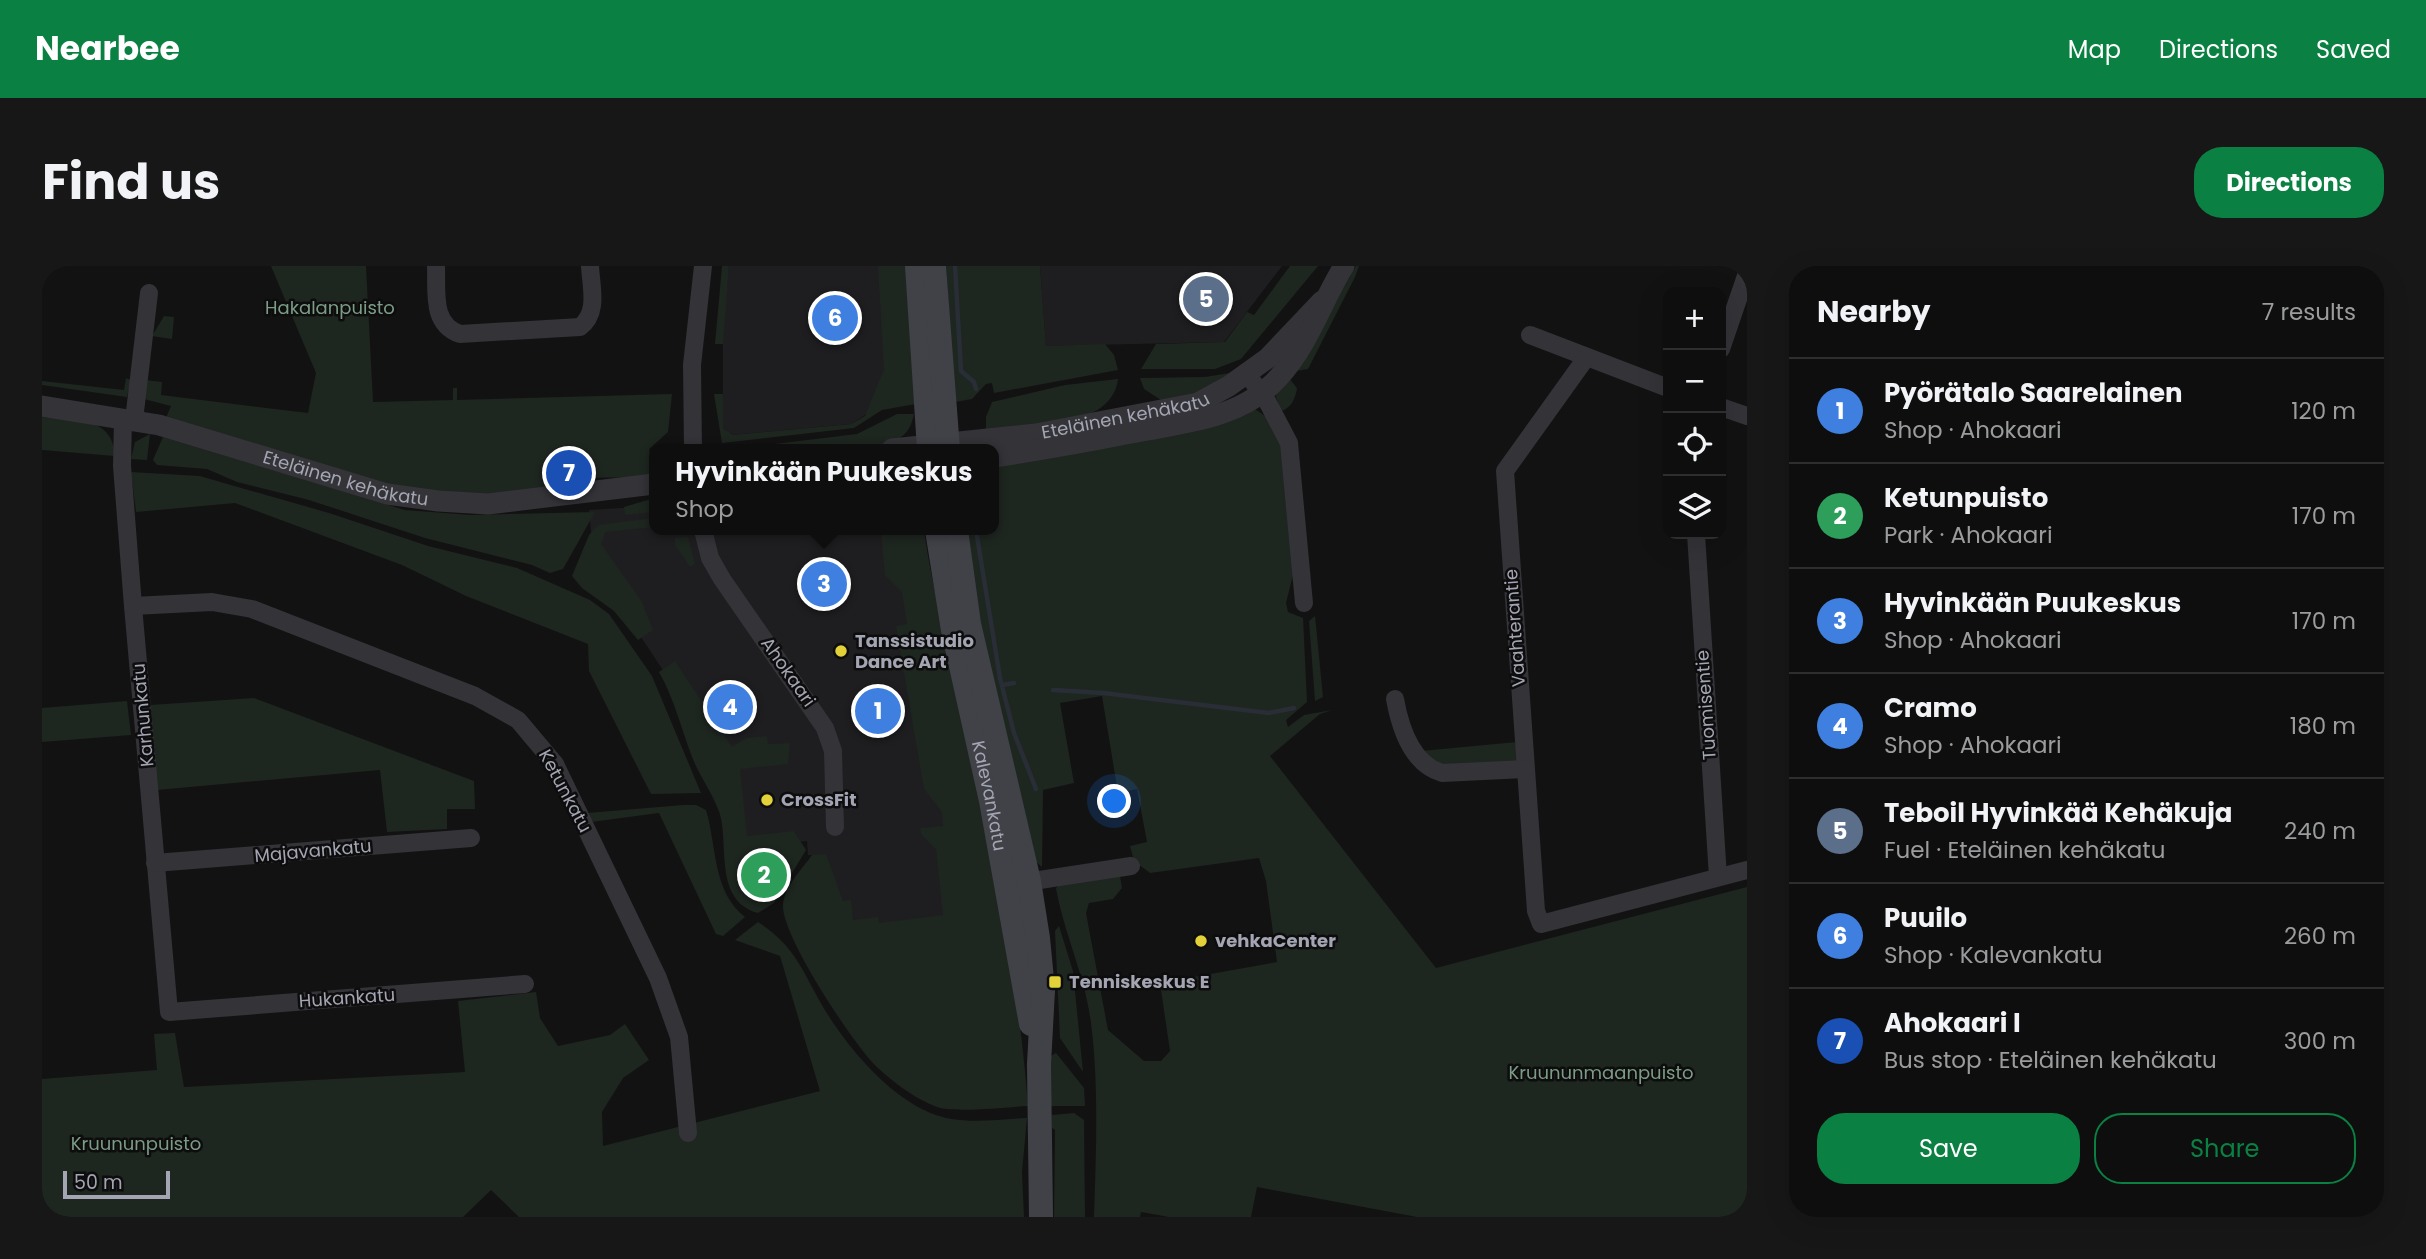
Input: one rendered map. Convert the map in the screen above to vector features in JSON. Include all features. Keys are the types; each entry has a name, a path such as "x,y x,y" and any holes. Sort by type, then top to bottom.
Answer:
{"main road":[{"path":"917,266 938,444"},
{"path":"934,266 938,444"},
{"name":"Kalevankatu","path":"938,535 953,630 1043,990 1039,1063 1041,1217"},
{"name":"Kalevankatu","path":"957,535 969,624 1018,883"}],"street":[{"path":"436,266 440,320 448,330 460,334 580,327 589,320 593,311 590,266"},
{"path":"693,444 692,365 703,266"},
{"name":"Eteläinen kehäkatu","path":"961,444 1036,434 1198,403 1247,374 1268,358 1322,300 1344,266"},
{"path":"1726,334 1747,272"},
{"name":"Karhunkatu","path":"149,293 122,466 169,1012"},
{"name":"Eteläinen kehäkatu","path":"999,456 1189,423 1237,407 1261,393 1276,380 1298,353 1314,326 1322,300"},
{"path":"1530,335 1663,386"},
{"name":"Vaahterantie","path":"1586,358 1504,471 1533,899 1541,924 1718,877"},
{"path":"1247,374 1289,443 1304,603"},
{"name":"Eteläinen kehäkatu","path":"42,406 129,419 212,440 387,494 438,501 488,504 649,485"},
{"path":"1726,409 1747,416"},
{"name":"Ahokaari","path":"704,535 710,558 722,579 825,728 833,751 835,827"},
{"name":"Tuomisentie","path":"1696,539 1718,877"},
{"name":"Ketunkatu","path":"133,606 212,602 251,609 475,696 519,720 555,764 658,978 678,1037 688,1133"},
{"path":"1395,699 1406,738 1430,770 1442,773 1525,769"},
{"name":"Majavankatu","path":"155,863 471,838"},
{"path":"1018,883 1131,866"},
{"path":"1718,877 1747,870"},
{"name":"Hukankatu","path":"169,1012 525,984"}],"shaded area":[{"path":"729,266 883,266 895,396 851,424 733,435 723,428 723,329"},
{"path":"1040,266 1282,266 1224,342 1046,346"},
{"path":"649,506 649,535 912,535 964,929 845,937 826,855 808,855 807,841 740,849 723,761 594,566 589,510"}],"green space":[{"name":"Hakalanpuisto","path":"271,266 366,266 373,402 453,400 453,388 457,388 457,400 672,394 668,432 655,444 649,444 649,477 577,478 544,488 496,497 389,486 166,418 171,406 144,399 146,380 162,382 161,395 308,413 316,373"},
{"path":"722,266 729,266 723,344 715,344"},
{"path":"878,266 906,266 916,404 882,410 854,428 722,443 714,394 723,394 723,428 733,435 851,424 865,416 884,369"},
{"path":"946,266 1040,266 1046,346 1105,344 1114,355 1118,370 994,393 992,383 986,384 972,399 955,402"},
{"path":"1290,266 1318,266 1241,359 1215,369 1141,369 1156,344 1225,342 1247,312 1254,315"},
{"path":"1356,266 1359,266 1355,277 1308,369 1296,371"},
{"path":"164,316 174,317 172,339 152,336"},
{"path":"1230,373 1207,392 1161,400 1144,389 1140,378 1205,377"},
{"path":"126,378 131,380 127,397 42,385 42,381 124,390"},
{"path":"1289,378 1297,388 1290,405 1281,411 1275,394"},
{"path":"1118,379 1112,396 1100,408 1084,417 1044,426 986,431 986,417 992,402 1065,385"},
{"name":"Kruununmaanpuisto","path":"1255,409 1268,418 1281,443 1294,571 1286,603 1288,612 1303,618 1307,702 1286,720 1288,727 1304,715 1332,710 1320,714 1270,756 1436,968 1747,887 1747,1217 1417,1217 1257,1187 1251,1217 1169,1217 1141,1212 1140,1217 1094,1217 1094,1047 1084,988 1056,888 1062,882 1120,876 1122,888 1113,899 1089,903 1086,913 1108,1030 1144,1061 1161,1061 1170,1051 1160,983 1277,962 1266,881 1259,858 1150,873 1134,861 1130,846 1147,842 1137,789 1118,793 1102,696 1060,703 1074,783 1043,790 1042,867 1035,861 986,659 966,535 999,535 999,463"},
{"path":"897,414 914,414 906,433 886,444 775,444 857,434"},
{"path":"42,417 79,420 99,427 113,443 115,456 42,450"},
{"path":"150,434 147,460 131,459 135,442"},
{"path":"163,437 405,510 471,515 595,512 563,569 550,573 532,565 425,538 309,500 237,482 207,469 157,465 153,460"},
{"path":"131,472 200,476 329,513 428,546 517,568 590,600 609,614 652,676 701,793 651,794 589,671 588,644 466,596 402,565 235,503 136,512"},
{"path":"649,500 649,512 625,515 624,507"},
{"path":"649,519 649,528 605,532 601,544 642,602 653,630 638,640 614,611 582,588 572,576 589,535 598,525"},
{"path":"881,535 925,535 1002,908 1018,1007 1028,1106 945,1109 920,1099 894,1082 872,1062 834,1010 804,962 785,919 784,898 790,885 812,855 826,854 843,901 851,900 853,920 878,917 879,923 943,915 936,849 921,834 920,828 943,826 942,812 924,789 896,626 907,624 902,592 885,575"},
{"path":"688,537 695,564 690,567 675,545 675,538"},
{"path":"1315,616 1323,697 1315,701 1309,621"},
{"path":"675,661 732,747 746,738 767,736 768,744 790,743 788,764 740,769 747,836 794,831 806,850 774,903 758,913 743,906 728,882 722,821 695,764 659,672"},
{"path":"254,698 474,781 475,809 447,809 447,829 387,832 380,770 157,790 150,705"},
{"path":"127,701 131,735 42,742 42,708"},
{"path":"1517,742 1518,762 1442,765 1421,751"},
{"path":"696,805 706,810 721,881 734,906 745,917 723,936 716,934 659,813 591,822 587,813"},
{"name":"Kruununpuisto","path":"758,922 789,949 845,1040 894,1091 932,1114 952,1119 980,1121 1027,1118 1022,1172 1024,1217 519,1217 491,1190 463,1217 42,1217 42,1079 157,1070 154,1034 175,1033 184,1087 465,1072 458,1001 536,992 540,1018 558,1046 610,1035 625,1024 649,1060 623,1078 602,1112 603,1146 820,1091 780,956 735,940"},
{"path":"1059,926 1073,971 1083,1072 1060,1038 1055,931"},
{"path":"1056,1053 1084,1088 1085,1106 1051,1106 1051,1056"},
{"path":"1074,1113 1084,1120 1085,1217 1054,1217 1055,1130 1052,1128 1052,1115"}],"waterway":[{"path":"955,266 961,371 974,382 976,389"},
{"path":"977,535 1000,678 1014,733 1036,789"},
{"path":"1002,685 1014,683"},
{"path":"1053,690 1103,693 1269,713 1294,708"}],"place":[{"name":"Teboil Hyvinkää Kehäkuja","path":"1206,299"},
{"name":"Puuilo","path":"835,318"},
{"name":"Ahokaari I","path":"569,473"},
{"name":"Hyvinkään Puukeskus","path":"824,584"},
{"name":"Tanssistudio Dance Art","path":"841,651"},
{"name":"Cramo","path":"730,707"},
{"name":"Pyörätalo Saarelainen","path":"878,711"},
{"name":"CrossFit","path":"767,800"},
{"name":"Ketunpuisto","path":"764,875"},
{"name":"vehkaCenter","path":"1201,941"},
{"name":"Tenniskeskus E","path":"1055,982"}]}
